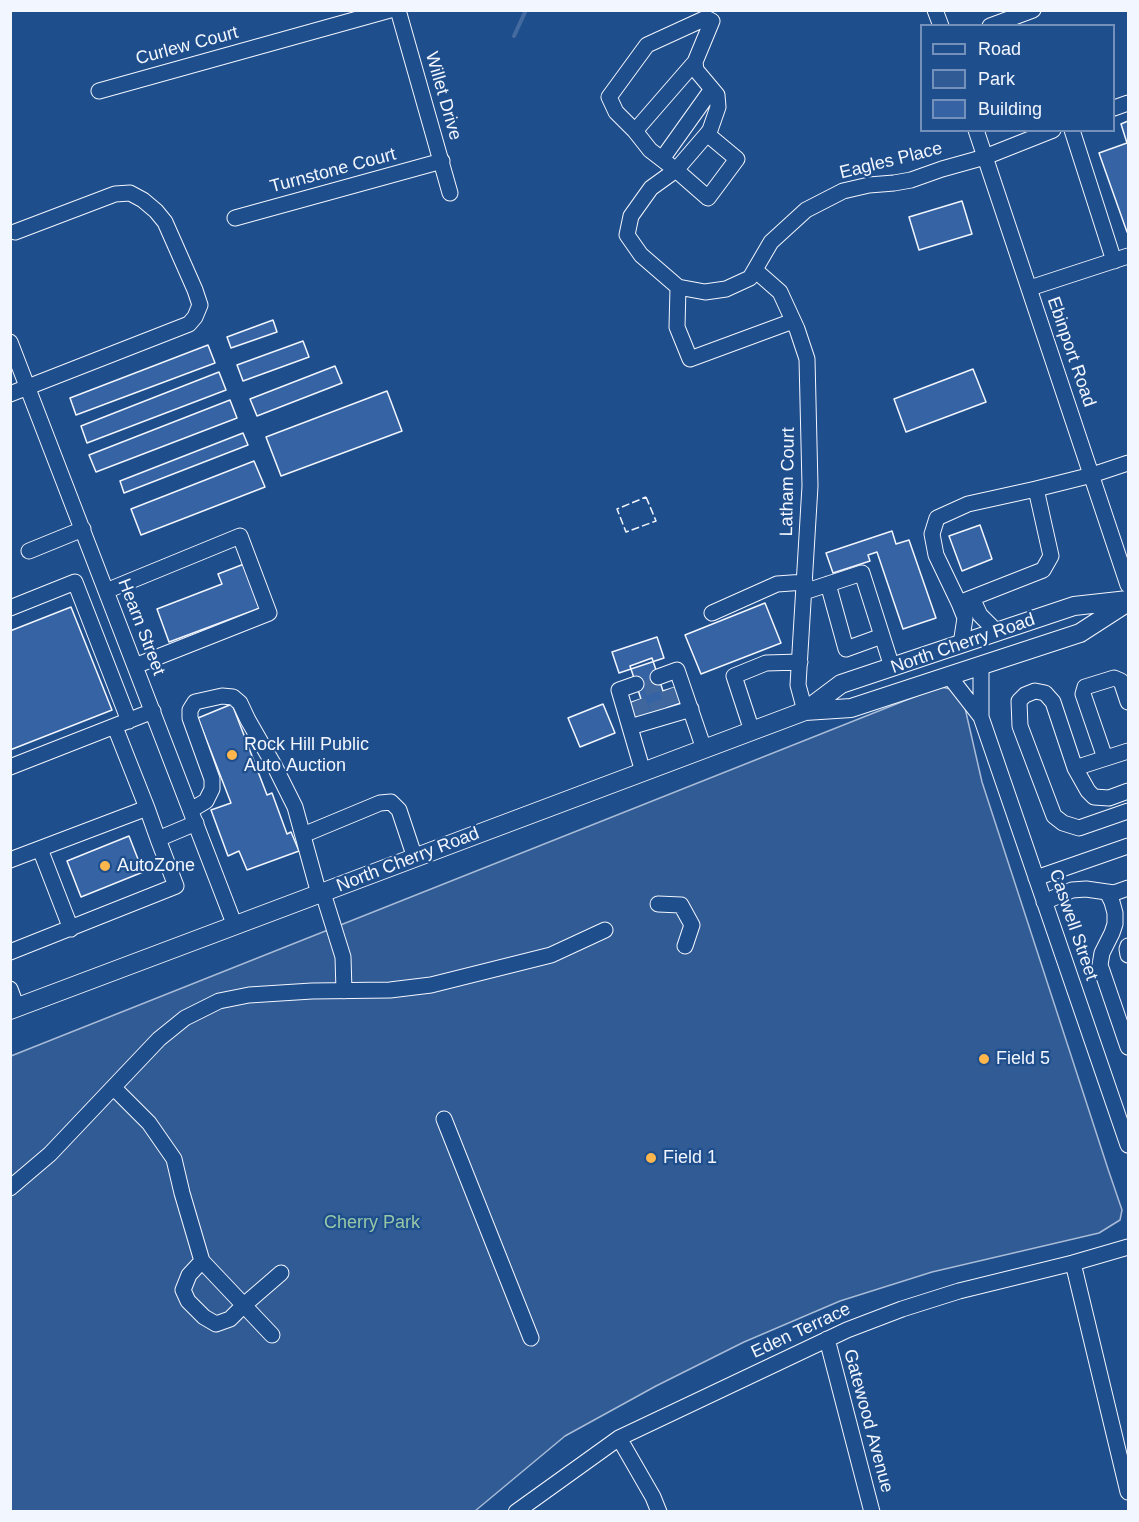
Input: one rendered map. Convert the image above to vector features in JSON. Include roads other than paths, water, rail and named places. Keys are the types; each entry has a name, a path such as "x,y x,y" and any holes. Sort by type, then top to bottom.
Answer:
{"main road":[{"name":"North Cherry Road","path":"806,711 841,684 1074,606 1128,601"},
{"name":"North Cherry Road","path":"14,1009 806,711 851,708 1080,633 1128,601"}],"street":[{"name":"Curlew Court","path":"99,91 390,10"},
{"name":"Willet Drive","path":"398,10 450,193"},
{"path":"995,24 1033,10"},
{"path":"635,130 695,62 712,21 706,18 647,45 609,97 616,112 635,130 650,150 708,198 737,159 707,134"},
{"path":"695,62 696,70 717,95 718,107 710,130 676,170 651,188 632,216 627,236 641,255 678,287 677,327 690,359 793,321"},
{"path":"662,159 712,89"},
{"name":"Ebinport Road","path":"977,132 1128,585"},
{"name":"Eagles Place","path":"678,287 705,292 726,289 750,278 771,242 806,210 843,191 911,180 986,157 1048,132"},
{"path":"1073,132 1114,261"},
{"name":"Turnstone Court","path":"235,218 442,161"},
{"path":"10,394 189,324 200,305 165,222 143,200 130,193 115,194 15,232"},
{"path":"1030,288 1128,256"},
{"name":"Latham Court","path":"755,270 780,292 807,359 810,486 798,685 806,711"},
{"name":"Hearn Street","path":"10,342 235,926"},
{"path":"997,632 966,600 936,555 932,534 937,518 968,504 1092,475 1128,463"},
{"path":"966,600 1043,570 1051,556 1036,489"},
{"path":"29,551 83,529"},
{"path":"106,591 240,536 269,613 135,666"},
{"path":"10,608 100,573"},
{"path":"712,613 777,584 804,587 828,584 862,573 892,667"},
{"path":"10,952 176,886 147,808 75,582"},
{"path":"828,584 846,649 882,636"},
{"path":"961,644 966,600"},
{"path":"752,731 734,675 766,663 800,662"},
{"name":"Caswell Street","path":"981,666 981,717 1128,1145"},
{"path":"663,681 677,670 705,749"},
{"name":"Caswell Street","path":"949,676 981,717"},
{"path":"1105,759 1083,694 1085,687 1114,678 1121,681 1128,702"},
{"path":"638,700 635,684 619,690 643,772"},
{"path":"1128,791 1109,798 1094,797 1075,768 1053,702 1045,693 1035,692 1025,695 1019,701 1020,726 1054,816 1063,823 1079,828 1128,811"},
{"path":"158,839 193,817 212,789 212,779 190,718 190,710 195,702 222,696 233,697 240,703 295,807 343,957 344,991"},
{"path":"630,728 645,719 667,712 691,709"},
{"path":"10,767 153,711"},
{"path":"1075,768 1128,751"},
{"path":"303,835 380,803 391,802 399,810 415,858"},
{"path":"10,860 147,808"},
{"path":"1036,878 1128,846"},
{"path":"40,849 71,929"},
{"path":"1044,902 1072,890 1086,888 1114,893 1128,888"},
{"path":"1107,892 1115,913 1115,924 1102,953 1100,965 1128,1047"},
{"path":"658,904 681,905 692,925 685,946"},
{"path":"10,1188 50,1154 159,1039 185,1018 219,1001 249,995 390,990 430,985 551,955 605,930"},
{"path":"1128,946 1128,955"},
{"path":"10,989 14,1009"},
{"path":"114,1088 149,1123 174,1159 202,1262 272,1335"},
{"path":"444,1119 531,1338"},
{"name":"Eden Terrace","path":"516,1512 620,1438 827,1339 891,1313 947,1295 1128,1247"},
{"path":"202,1262 189,1275 183,1290 188,1301 204,1317 216,1324 230,1319 281,1273"},
{"path":"1073,1263 1128,1492"},
{"name":"Gatewood Avenue","path":"827,1339 872,1512"},
{"path":"620,1438 659,1512"}],"waterway":[{"path":"514,36 526,10"}],"tunnel":[{"path":"649,679 659,711"},
{"path":"667,690 673,706"},
{"path":"638,700 644,716"}],"place":[{"name":"Rock Hill Public Auto Auction","path":"232,755"},
{"name":"AutoZone","path":"105,866"},
{"name":"Field 5","path":"984,1059"},
{"name":"Field 1","path":"651,1158"}],"park label":[{"name":"Cherry Park","path":"372,1223"}]}
